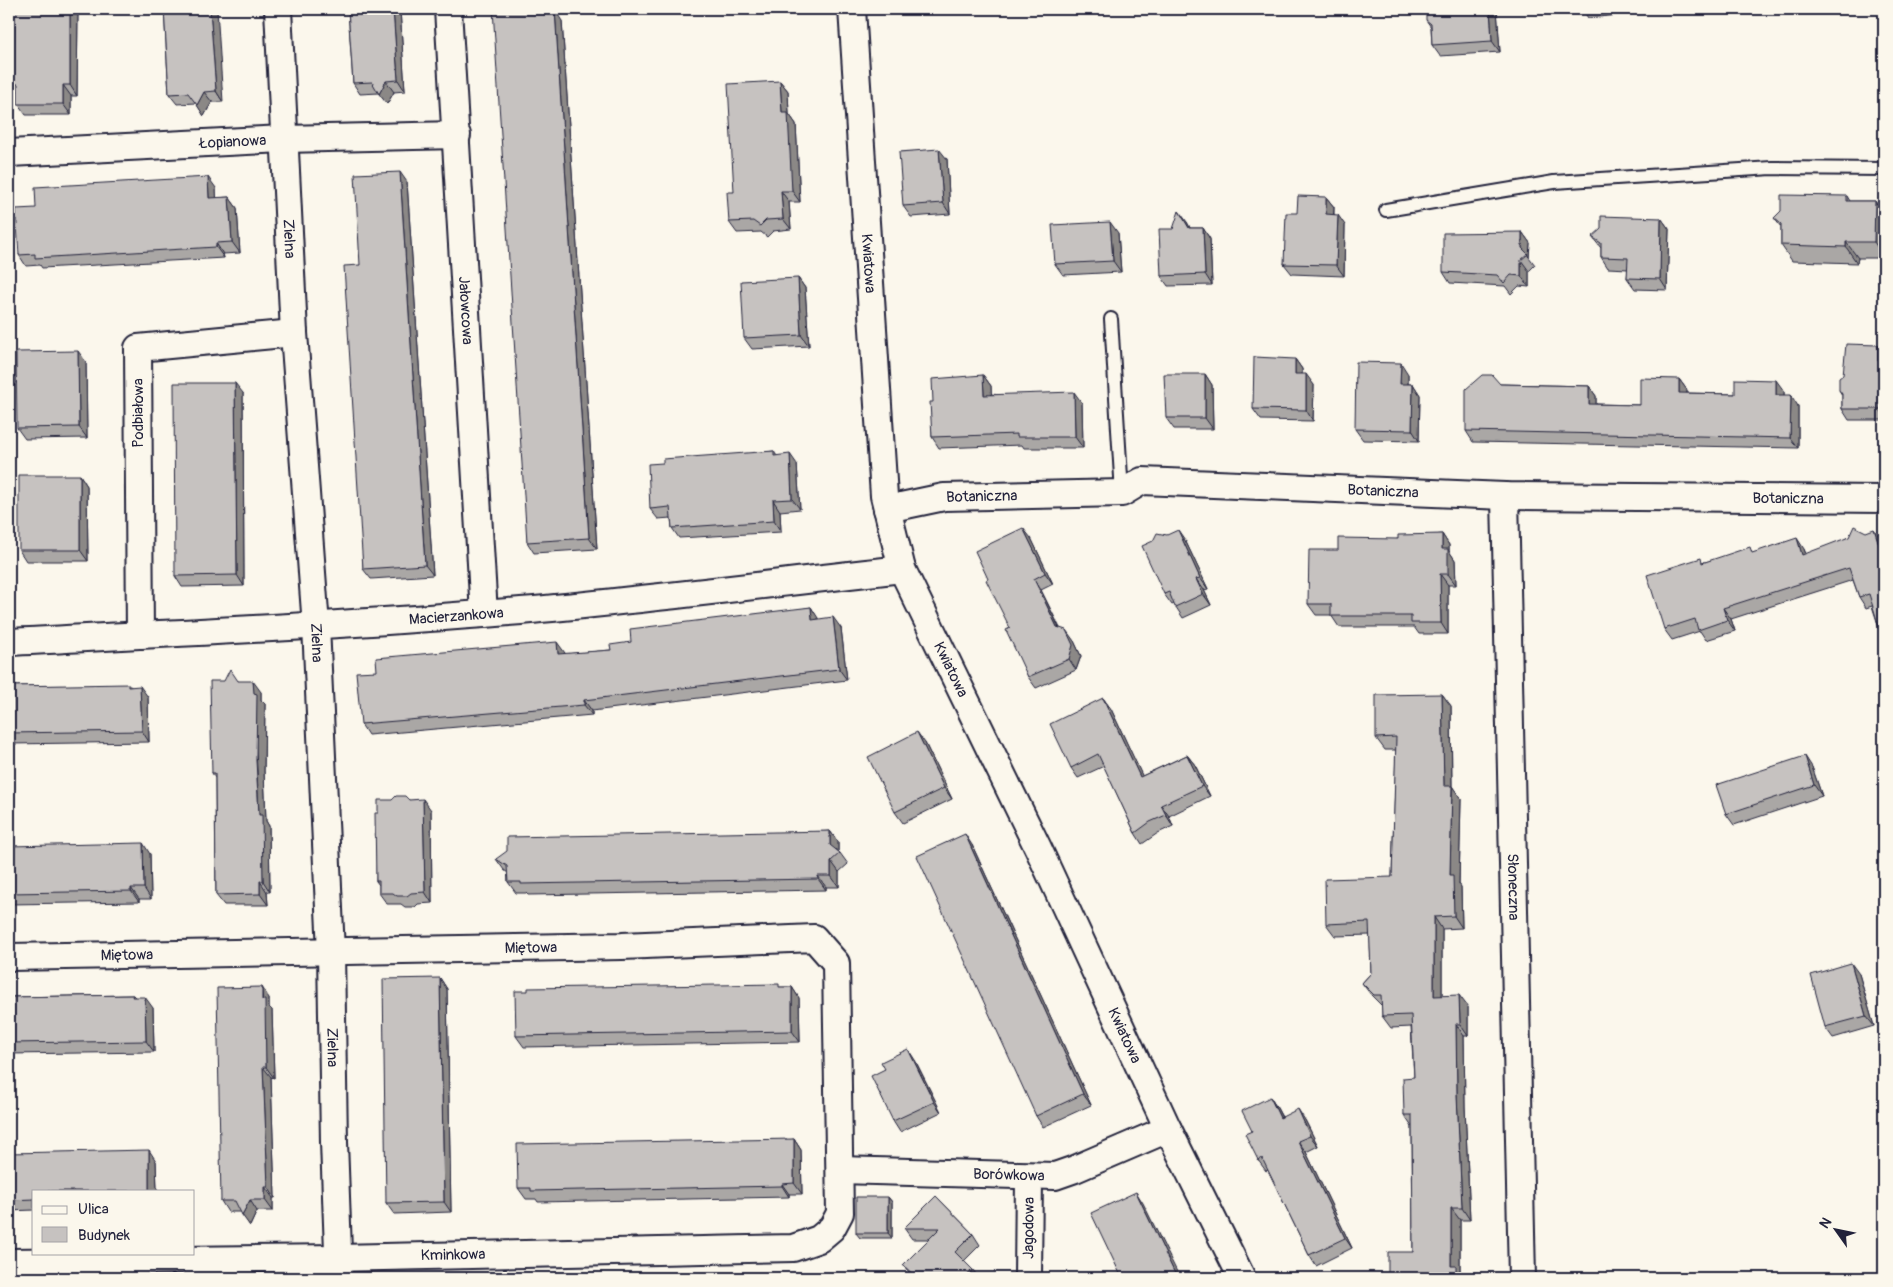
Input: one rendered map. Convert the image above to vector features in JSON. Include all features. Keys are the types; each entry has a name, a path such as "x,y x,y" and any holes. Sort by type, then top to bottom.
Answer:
{"street":[{"name":"Zielna","path":"278,9 294,333 316,626 332,952 334,1142 339,1268"},
{"name":"Jałowcowa","path":"448,9 484,614"},
{"name":"Kwiatowa","path":"852,9 884,496 902,569 1038,848 1168,1129 1242,1278"},
{"name":"Łopianowa","path":"9,153 284,139 457,135"},
{"name":"Podbiałowa","path":"140,635 138,348 294,333"},
{"name":"Botaniczna","path":"887,509 944,497 1122,493 1142,481 1505,496 1884,499"},
{"name":"Słoneczna","path":"1505,496 1522,1278"},
{"name":"Macierzankowa","path":"9,642 316,626 484,614 602,603 902,569"},
{"name":"Miętowa","path":"9,956 622,946 814,938 836,963 840,1170"},
{"name":"Borówkowa","path":"840,1170 1030,1177 1055,1176 1075,1170 1168,1129"},
{"name":"Kminkowa","path":"9,1262 339,1268 793,1248 819,1239 832,1228 840,1213 840,1170"},
{"name":"Jagodowa","path":"1028,1278 1030,1177"}],"lane":[{"path":"1386,210 1554,182 1772,168 1884,169"},
{"path":"1111,319 1122,493"}],"building":[{"path":"14,9 70,9 70,85 63,85 63,104 18,104 18,84 13,84"},
{"path":"164,9 210,9 216,91 204,92 197,105 188,93 169,94"},
{"path":"348,9 393,9 398,80 386,81 379,94 372,82 353,83"},
{"path":"493,9 555,10 589,538 527,542"},
{"path":"1426,9 1490,9 1492,41 1432,45 1431,24 1426,20"},
{"path":"780,81 782,113 788,113 792,191 781,191 783,219 766,220 760,226 753,221 729,222 727,192 734,192 728,84"},
{"path":"939,149 943,203 903,206 899,152"},
{"path":"400,172 425,565 363,569 344,266 360,265 355,174"},
{"path":"208,177 209,198 229,197 232,242 216,243 216,247 35,258 35,254 19,255 16,209 36,208 35,187"},
{"path":"1781,195 1847,196 1847,201 1875,201 1874,242 1846,242 1846,247 1781,245 1781,224 1774,218 1781,211"},
{"path":"1298,196 1326,197 1326,214 1338,215 1336,265 1284,264 1286,213 1297,213"},
{"path":"1179,211 1189,228 1203,228 1205,274 1161,276 1159,229 1173,229"},
{"path":"1601,216 1661,218 1660,279 1627,278 1628,258 1601,257 1601,243 1592,237 1601,229"},
{"path":"1110,222 1113,261 1055,264 1052,225"},
{"path":"1522,232 1522,248 1528,254 1521,260 1521,276 1511,275 1504,283 1497,275 1443,272 1443,233"},
{"path":"798,278 801,335 744,338 741,281"},
{"path":"1846,344 1878,345 1878,361 1881,360 1880,409 1842,409 1839,378 1843,375"},
{"path":"78,351 79,427 17,428 16,352"},
{"path":"1254,357 1295,359 1295,374 1306,374 1306,410 1253,409"},
{"path":"1356,362 1401,363 1400,384 1413,384 1412,430 1355,429"},
{"path":"1164,374 1205,374 1205,418 1166,418"},
{"path":"983,375 984,395 1074,392 1075,437 1017,437 1017,434 932,437 930,402 933,402 932,379"},
{"path":"1482,375 1492,375 1500,384 1589,386 1589,404 1640,405 1640,378 1679,379 1679,393 1735,394 1735,379 1776,380 1776,395 1791,395 1790,438 1466,431 1466,389"},
{"path":"174,383 235,383 237,575 175,576"},
{"path":"774,451 774,456 790,454 792,499 773,500 774,521 672,528 670,507 650,509 648,464 663,463 663,459"},
{"path":"19,475 80,475 80,550 19,550"},
{"path":"1854,526 1866,532 1874,529 1884,560 1884,643 1869,594 1859,597 1849,568 1723,608 1727,620 1698,630 1695,619 1664,629 1647,575 1701,558 1702,563 1750,547 1752,553 1797,538 1802,555 1849,537"},
{"path":"1023,528 1045,573 1034,579 1057,627 1066,630 1073,645 1069,659 1028,677 1006,630 1010,628 986,580 988,579 975,551"},
{"path":"1178,530 1200,578 1196,579 1203,594 1175,607 1169,592 1164,594 1142,546 1153,541 1157,533 1167,535"},
{"path":"1442,534 1442,549 1448,549 1448,574 1440,574 1441,623 1411,623 1411,616 1331,616 1331,604 1308,604 1309,550 1338,550 1338,538 1398,539 1398,535"},
{"path":"811,607 812,620 833,617 839,669 584,700 584,705 361,724 356,672 377,671 376,658 557,642 558,654 611,650 610,645 631,642 630,629"},
{"path":"230,669 238,681 253,681 254,693 257,694 256,760 259,815 262,815 263,881 260,881 260,894 216,895 215,773 212,773 210,681 224,681"},
{"path":"128,684 128,687 140,686 142,731 9,733 9,686"},
{"path":"1442,694 1444,786 1452,786 1450,875 1453,875 1454,916 1434,917 1434,996 1459,995 1460,1024 1456,1024 1457,1095 1462,1208 1451,1208 1451,1266 1456,1266 1456,1278 1388,1278 1388,1252 1413,1252 1412,1115 1404,1115 1403,1078 1414,1077 1411,1015 1382,1016 1381,995 1374,995 1362,983 1371,973 1369,922 1326,924 1325,879 1392,877 1396,737 1376,738 1376,695"},
{"path":"1103,698 1140,777 1187,755 1202,786 1161,805 1166,815 1150,822 1135,833 1098,754 1071,768 1050,724"},
{"path":"917,732 944,788 895,812 868,757"},
{"path":"1805,756 1814,785 1726,814 1716,785"},
{"path":"396,796 405,796 409,800 423,799 425,892 411,893 407,896 379,893 379,881 376,881 375,813 378,813 378,800 392,800"},
{"path":"830,831 830,845 840,853 831,861 831,876 818,876 818,879 521,884 521,882 508,882 507,866 496,859 507,851 507,837"},
{"path":"965,834 1083,1094 1036,1116 917,856"},
{"path":"143,843 144,888 131,888 131,891 9,893 9,846"},
{"path":"1851,963 1866,1016 1825,1027 1811,975"},
{"path":"440,978 444,1202 386,1203 383,979"},
{"path":"779,984 779,987 792,987 792,1031 516,1036 515,991 528,991 528,988"},
{"path":"262,987 262,1000 265,1000 266,1067 263,1067 268,1187 265,1187 265,1200 250,1200 242,1215 235,1201 221,1201 217,988"},
{"path":"133,995 132,997 145,997 146,1041 9,1043 9,997"},
{"path":"908,1049 934,1102 893,1121 871,1076 885,1069 881,1062"},
{"path":"1270,1097 1280,1118 1298,1109 1310,1136 1298,1141 1345,1238 1309,1255 1262,1158 1258,1160 1245,1134 1252,1131 1242,1111"},
{"path":"794,1139 794,1183 782,1184 782,1186 531,1191 531,1188 518,1188 517,1144"},
{"path":"149,1150 149,1190 32,1190 32,1199 9,1200 9,1153"},
{"path":"1136,1192 1177,1278 1122,1278 1091,1213"},
{"path":"936,1196 973,1234 955,1252 973,1270 964,1278 917,1278 903,1265 940,1228 904,1228"},
{"path":"856,1197 888,1197 888,1233 856,1233"}]}
